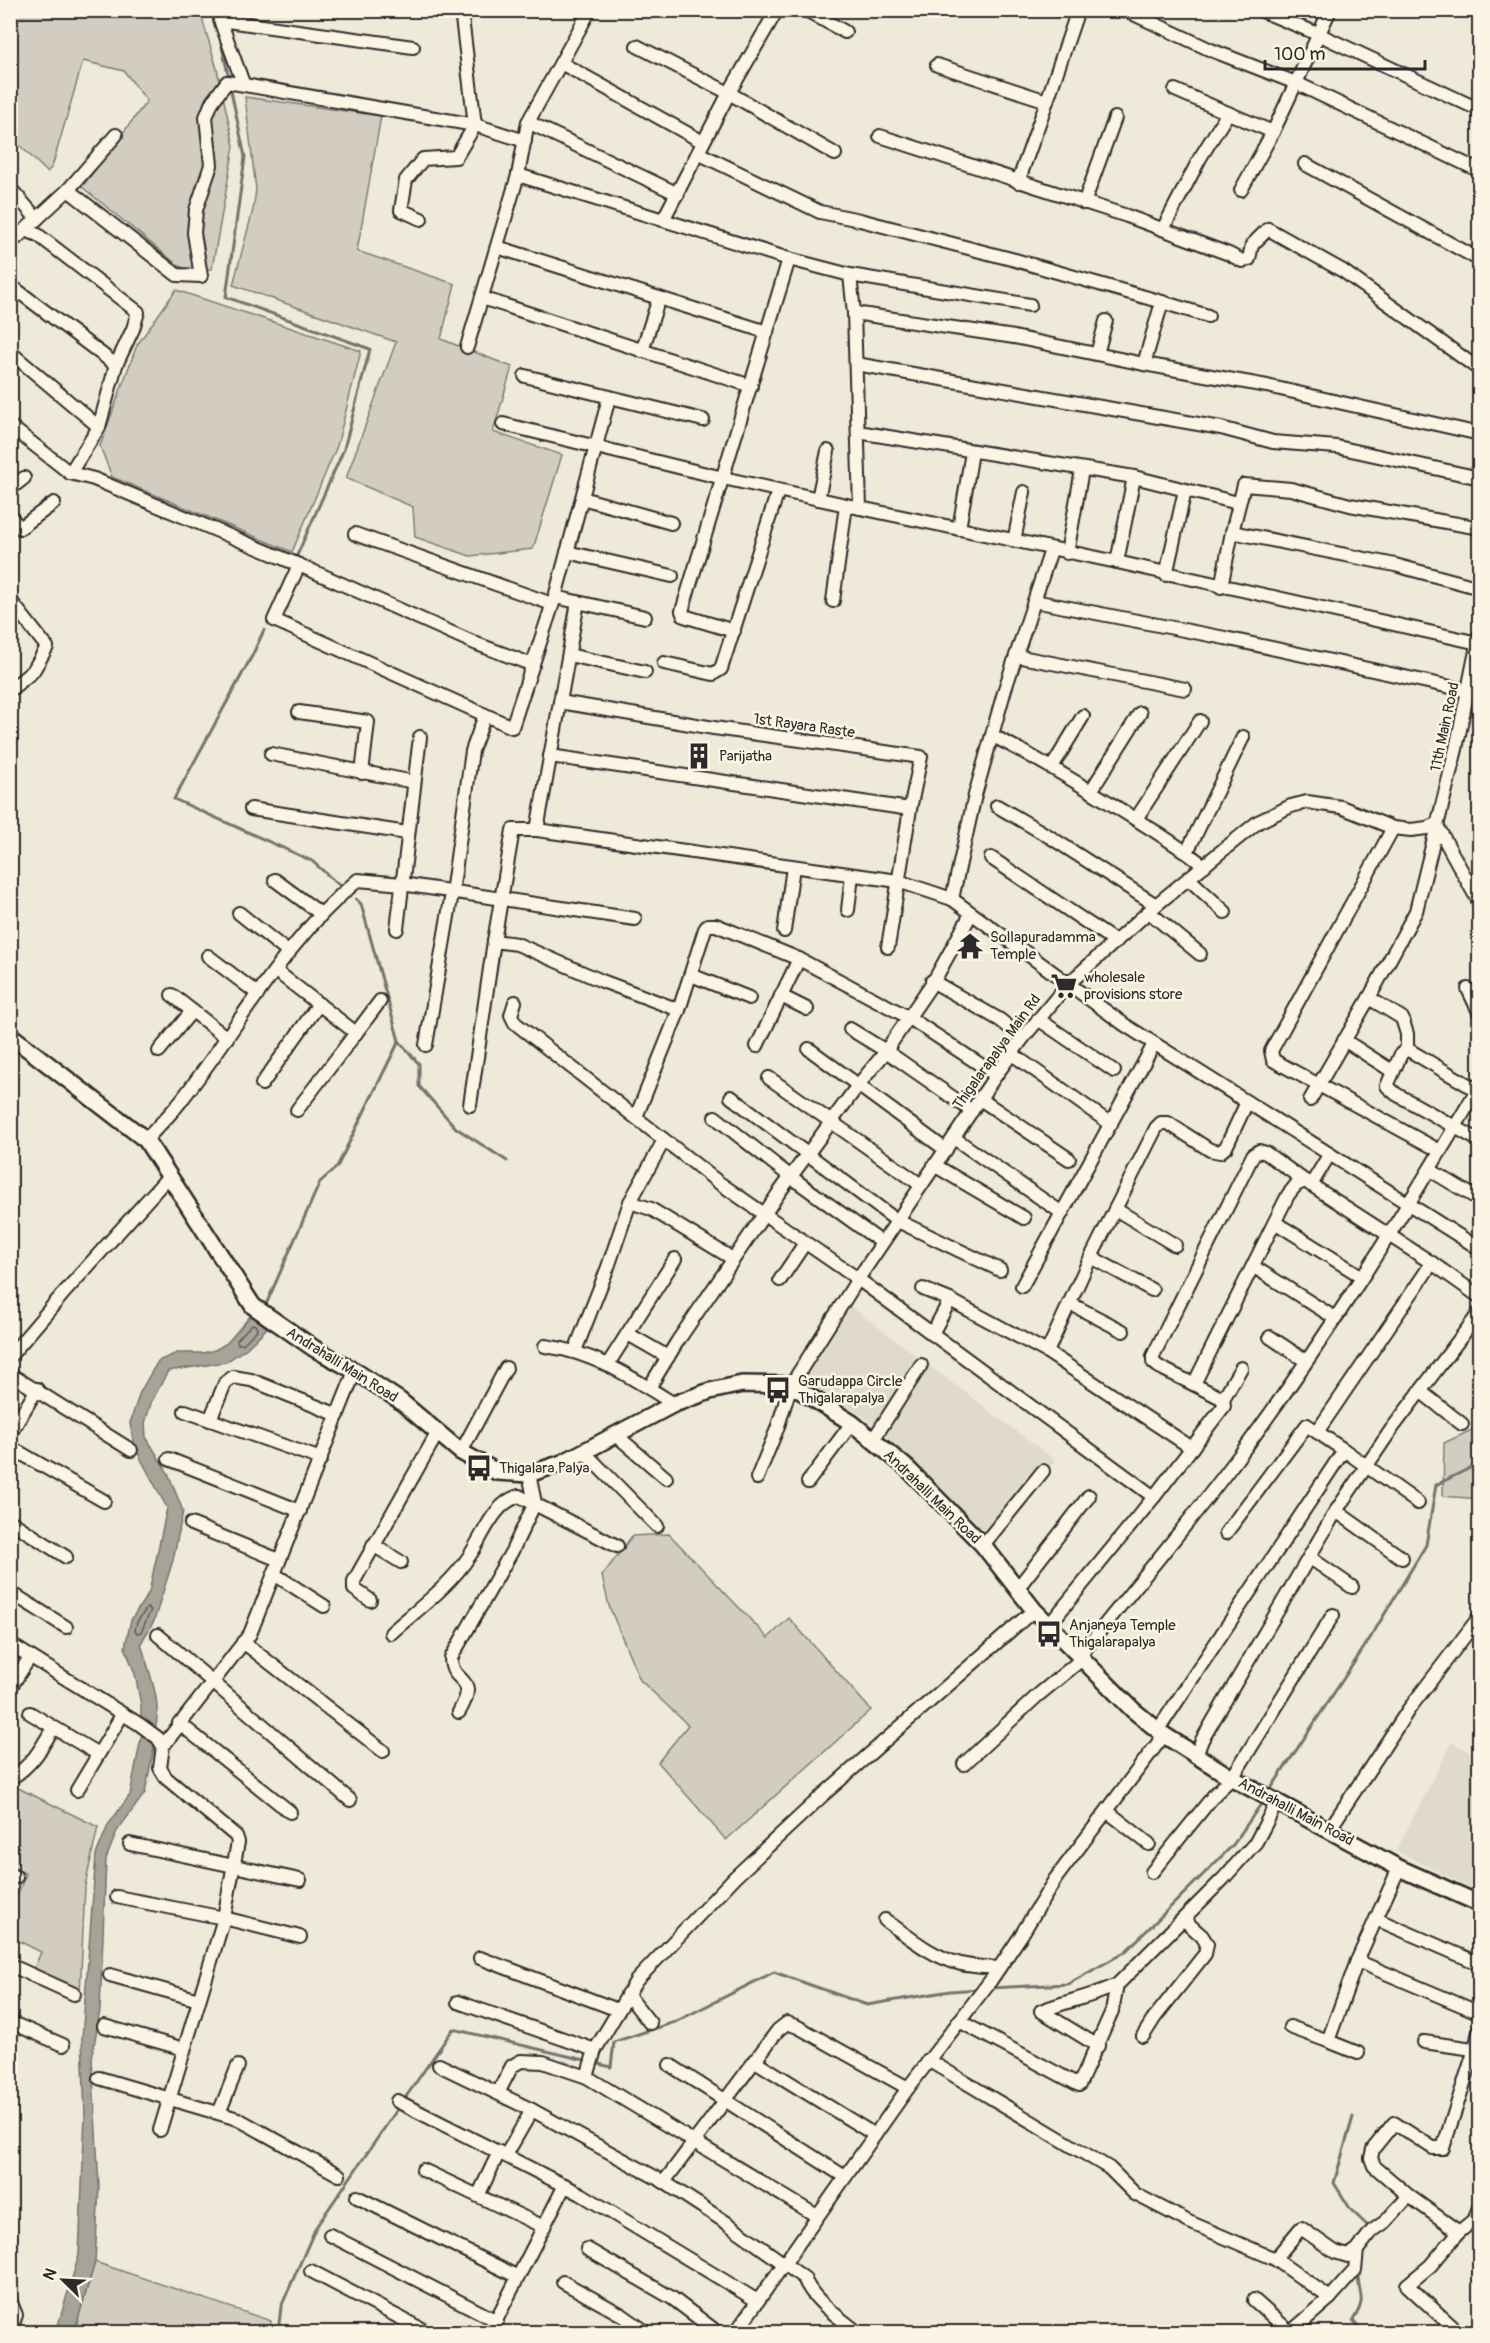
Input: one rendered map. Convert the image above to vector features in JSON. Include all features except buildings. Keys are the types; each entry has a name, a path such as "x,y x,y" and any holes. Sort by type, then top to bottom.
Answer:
{"main road":[{"name":"Andrahalli Main Road","path":"10,1035 146,1140 253,1306 315,1349 355,1371 399,1400 461,1452 497,1472 529,1474 562,1463 674,1404 710,1391 742,1384 791,1386 852,1423 907,1468 982,1545 1034,1610 1133,1710 1161,1733 1232,1778 1399,1868 1479,1904"}],"street":[{"path":"421,219 401,210 406,180 423,159 456,157 476,124 461,10"},
{"path":"467,347 518,175 528,122 590,10"},
{"path":"663,220 729,93 777,10"},
{"path":"806,10 845,32"},
{"path":"1018,182 1078,10"},
{"path":"1125,10 1211,50 1296,83 1479,171"},
{"path":"1260,10 1318,34 1479,110"},
{"path":"1241,190 1273,132 1330,10"},
{"path":"235,83 221,15 413,47"},
{"path":"637,46 729,93 835,154"},
{"path":"561,63 700,147 820,212 1015,260 1208,316"},
{"path":"937,65 1047,101"},
{"path":"68,190 177,275 201,276 194,233 196,210 211,165 206,117 212,102 235,83 476,124 525,141"},
{"path":"1175,90 1273,132"},
{"path":"1163,229 1200,158 1228,113"},
{"path":"1084,202 1114,117"},
{"path":"528,122 678,194"},
{"path":"12,240 68,190 116,135"},
{"path":"880,136 1163,229 1242,261 1249,259 1252,245 1268,229 1343,271 1479,370"},
{"path":"1305,164 1479,260"},
{"path":"518,175 789,259 850,275 1030,305"},
{"path":"10,188 37,219"},
{"path":"25,230 38,235 138,312 134,329 116,365 99,427 70,473"},
{"path":"497,247 767,332"},
{"path":"734,631 684,616 682,611 789,259"},
{"path":"850,275 855,314 860,508"},
{"path":"10,285 116,365"},
{"path":"482,298 751,386"},
{"path":"642,351 659,298"},
{"path":"1144,364 1162,302"},
{"path":"855,314 961,327 1267,386 1479,434"},
{"path":"1097,354 1106,321"},
{"path":"10,352 99,427"},
{"path":"856,364 1221,428 1273,442 1337,447 1479,478"},
{"path":"525,376 703,420"},
{"path":"298,566 274,620 512,727 553,601 609,398"},
{"path":"502,424 778,491 1117,562 1221,587 1479,639"},
{"path":"10,426 70,473 94,479 477,644 533,665"},
{"path":"858,432 1134,477 1238,502"},
{"path":"818,499 828,451"},
{"path":"959,529 972,452"},
{"path":"1067,553 1082,470"},
{"path":"1117,562 1134,477"},
{"path":"10,489 24,478"},
{"path":"1221,587 1238,502 1244,485 1290,489 1350,505 1479,528"},
{"path":"1166,575 1185,490"},
{"path":"664,663 713,674 721,669 778,491"},
{"path":"1014,542 1024,492"},
{"path":"582,498 671,523"},
{"path":"10,516 20,528 54,503"},
{"path":"833,601 846,505"},
{"path":"1232,532 1395,566 1479,588"},
{"path":"355,534 553,601 578,602 645,616"},
{"path":"952,899 975,795 1016,656 1051,550"},
{"path":"567,552 672,576"},
{"path":"10,600 47,647 33,671 12,685"},
{"path":"1034,601 1473,684"},
{"path":"537,830 578,602"},
{"name":"11th Main Road","path":"1310,1100 1416,911 1473,684 1479,639"},
{"path":"569,655 645,672"},
{"path":"1016,656 1185,689"},
{"name":"1st Rayara Raste","path":"560,702 714,728 921,757 910,809 888,947"},
{"path":"299,712 368,722 362,773"},
{"path":"1091,791 1140,713"},
{"path":"426,1045 452,893 472,751 485,715"},
{"path":"1052,767 1083,716"},
{"path":"1136,819 1200,721"},
{"path":"993,736 1052,767 1091,791 1187,852 1204,866"},
{"path":"397,929 420,737"},
{"path":"1187,852 1243,737"},
{"path":"271,754 414,782"},
{"path":"550,756 910,809"},
{"name":"Thigalarapalya Main Rd","path":"757,1478 791,1386 881,1242 996,1075 1067,985 1152,908 1258,822 1291,806 1307,802 1341,807 1393,828 1412,830 1437,824"},
{"path":"997,806 1050,837 1152,908 1200,954"},
{"path":"250,809 407,832"},
{"path":"1437,824 1479,904"},
{"path":"1393,828 1271,1051 1273,1060 1440,1151"},
{"path":"470,1105 513,830 537,830 852,874 898,881 952,899 1067,985 1154,1044 1479,1249"},
{"path":"991,858 1116,942"},
{"path":"784,931 793,867"},
{"path":"848,910 852,874"},
{"path":"1189,879 1225,912"},
{"path":"275,880 321,914"},
{"path":"146,1140 179,1104 289,953 321,914 358,880 402,884 635,919"},
{"path":"239,914 289,953"},
{"path":"649,1388 733,1259 808,1153 886,1051 949,955 971,914"},
{"path":"636,1117 679,1010 708,925 716,925 799,959 908,1017 996,1075"},
{"path":"494,941 517,944 602,981 679,1010"},
{"path":"208,956 258,994"},
{"path":"757,1046 799,959"},
{"path":"276,971 356,1033"},
{"path":"691,975 749,998"},
{"path":"932,981 1000,1020 1023,1038"},
{"path":"1468,989 1479,1014"},
{"path":"172,995 227,1038"},
{"path":"781,996 807,1009"},
{"path":"1369,998 1402,1018 1407,1034 1407,1049"},
{"path":"297,1110 380,1001"},
{"path":"515,1002 511,1015 515,1023 664,1140 764,1215 858,1279 1154,1497"},
{"path":"262,1084 319,1004"},
{"path":"159,1051 192,1011"},
{"path":"1038,1019 1114,1071"},
{"path":"850,1029 886,1051 972,1111"},
{"path":"1344,1040 1392,1071"},
{"path":"1022,1286 1154,1044"},
{"path":"809,1049 946,1149"},
{"path":"1407,1049 1401,1054 1386,1086 1479,1141"},
{"path":"964,1764 1081,1658 1227,1471 1306,1361 1410,1204 1478,1089 1407,1049"},
{"path":"1012,1054 1111,1124"},
{"path":"769,1078 921,1185"},
{"path":"731,1097 896,1220 1000,1270"},
{"path":"980,1099 1069,1159"},
{"path":"1047,1352 1151,1136 1161,1123 1168,1123 1210,1150 1220,1152 1226,1147 1247,1102"},
{"path":"715,1117 791,1177 881,1242"},
{"path":"954,1138 1062,1213"},
{"path":"575,1352 609,1267 630,1202 664,1140"},
{"path":"1223,1399 1159,1367 1153,1362 1153,1356 1253,1155 1258,1150 1266,1153 1308,1183 1432,1263 1479,1297"},
{"path":"1194,1384 1288,1195 1296,1185 1308,1183 1326,1160"},
{"path":"934,1165 1024,1218"},
{"path":"1430,1170 1479,1200"},
{"path":"10,1356 169,1176"},
{"path":"630,1202 651,1209 733,1259"},
{"path":"1115,1209 1175,1245"},
{"path":"1276,1223 1362,1276"},
{"path":"780,1280 805,1243"},
{"path":"1091,1257 1152,1290"},
{"path":"608,1364 675,1259"},
{"path":"1317,1431 1432,1263"},
{"path":"1254,1266 1335,1318"},
{"path":"923,1289 950,1300 1047,1352 1192,1448"},
{"path":"932,1334 950,1300"},
{"path":"1070,1303 1123,1331"},
{"path":"1196,1756 1202,1740 1336,1511 1365,1467 1479,1312"},
{"path":"628,1334 668,1357"},
{"path":"1270,1337 1306,1361"},
{"path":"545,1346 575,1352 608,1364 674,1404"},
{"path":"873,1440 921,1365"},
{"path":"461,1452 506,1368"},
{"path":"1049,1625 1154,1497 1224,1406 1223,1399 1241,1368"},
{"path":"160,2130 224,1918 238,1842 236,1836 166,1778 160,1768 160,1742 179,1723 250,1634 355,1371"},
{"path":"10,1374 131,1450"},
{"path":"210,1420 225,1383 233,1377 251,1380 338,1414"},
{"path":"10,1434 37,1389"},
{"path":"1420,1391 1462,1424"},
{"path":"185,1411 321,1459"},
{"path":"808,1482 852,1423"},
{"path":"1226,1533 1307,1425 1418,1503"},
{"path":"370,1600 357,1592 353,1586 438,1432"},
{"path":"616,1436 666,1478"},
{"path":"10,1447 104,1501"},
{"path":"736,2332 756,2300 908,2088 991,1980 1056,1878 1107,1811 1161,1733 1344,1450"},
{"path":"584,1452 657,1526"},
{"path":"169,1459 300,1511"},
{"path":"982,1545 1043,1471"},
{"path":"459,1712 467,1699 467,1686 455,1674 451,1666 451,1659 512,1551 534,1503 529,1474"},
{"path":"391,1634 449,1583 470,1556 498,1510 509,1499 519,1496 617,1546"},
{"path":"1017,1589 1089,1496"},
{"path":"1336,1511 1402,1558"},
{"path":"10,1521 66,1557"},
{"path":"191,1524 279,1560"},
{"path":"374,1545 400,1562"},
{"path":"1309,1557 1352,1587"},
{"path":"274,1574 324,1606"},
{"path":"10,1592 66,1627"},
{"path":"591,2063 618,2010 636,1981 735,1877 824,1794 1034,1610"},
{"path":"1152,1872 1215,1794 1232,1778 1333,1615"},
{"path":"1329,1830 1409,1709 1479,1616"},
{"path":"158,1635 350,1800"},
{"path":"243,1642 383,1750"},
{"path":"10,1644 139,1724 160,1742"},
{"path":"10,1688 30,1657"},
{"path":"30,1713 98,1754"},
{"path":"78,1790 122,1715"},
{"path":"179,1723 290,1812"},
{"path":"10,1779 28,1767 38,1755 53,1728"},
{"path":"1098,2046 1041,2011 1057,2004 1099,1994 1117,1985 1257,1842 1269,1798"},
{"path":"1107,1811 1149,1845"},
{"path":"130,1844 300,1880"},
{"path":"1328,2041 1357,1960 1399,1868"},
{"path":"117,1897 224,1918 300,1937"},
{"path":"1143,2036 1155,2017 1205,1954 1207,1944 1202,1936 1183,1919"},
{"path":"1376,1919 1479,1964"},
{"path":"885,1920 925,1948 944,1958 973,1966 999,1968"},
{"path":"480,1958 618,2010"},
{"path":"1357,1960 1479,2013"},
{"path":"10,1965 74,1994"},
{"path":"110,1975 199,2000"},
{"path":"959,2021 1079,2085 1112,2011 1117,1985"},
{"path":"627,1994 650,2024"},
{"path":"458,2002 591,2063 695,2141 817,2216"},
{"path":"10,2022 63,2045"},
{"path":"664,2182 778,2030 786,2023 798,2027 908,2088"},
{"path":"104,2026 184,2049"},
{"path":"1290,2027 1358,2053"},
{"path":"1460,2232 1409,2196 1374,2166 1371,2158 1373,2150 1394,2123 1433,2148 1443,2148 1477,2050 1479,2027"},
{"path":"1424,2042 1477,2050"},
{"path":"498,2093 512,2066 521,2061 591,2063"},
{"path":"755,2061 875,2135"},
{"path":"928,2061 1108,2168 1135,2194 1189,2222 1275,2259 1330,2298"},
{"path":"439,2065 532,2110 664,2182 784,2262 804,2278 807,2287 818,2300 857,2332"},
{"path":"670,2065 845,2177"},
{"path":"219,2113 238,2066"},
{"path":"99,2078 238,2119 339,2175"},
{"path":"402,2103 565,2185 756,2300"},
{"path":"478,2196 502,2153 532,2110"},
{"path":"423,2170 544,2227"},
{"path":"490,2332 565,2185"},
{"path":"1275,2259 1301,2228 1335,2252 1348,2256 1357,2250 1372,2230 1385,2222 1409,2196"},
{"path":"357,2197 518,2277"},
{"path":"1458,2332 1407,2285 1430,2266 1460,2232 1475,2219 1479,2204"},
{"path":"330,2235 497,2321"},
{"path":"587,2249 672,2298 717,2332"},
{"path":"1254,2300 1291,2332 1330,2298 1355,2270 1357,2250"},
{"path":"311,2271 427,2332"},
{"path":"563,2282 622,2315 646,2332"},
{"path":"10,2300 16,2315 10,2332"}],"shaded area":[{"path":"10,11 200,11 217,69 234,146 212,269 192,271 179,266 82,187 147,101 124,71 83,61 52,167 47,172 11,137"},
{"path":"245,97 381,116 357,251 455,284 441,339 512,367 493,432 562,455 533,549 470,556 415,537 413,507 346,478 396,342 233,285 256,190"},
{"path":"176,290 361,351 337,446 292,552 112,477 100,446 137,345"},
{"path":"849,1305 1055,1460 993,1544 885,1435 860,1414 800,1381"},
{"path":"1479,1424 1479,1499 1443,1496 1444,1443 1476,1428"},
{"path":"669,1534 768,1638 789,1618 871,1710 726,1840 658,1762 688,1725 640,1680 609,1606 602,1576 632,1536"},
{"path":"1452,1742 1479,1757 1479,1892 1396,1851"},
{"path":"10,1784 98,1827 85,1886 80,1993 33,1971 41,1952 11,1937 11,1910 26,1874 11,1866"},
{"path":"95,2262 271,2321 270,2332 74,2332"}],"water":[{"path":"252,1314 267,1328 247,1348 226,1362 168,1371 151,1403 145,1423 146,1437 168,1473 183,1511 173,1560 154,1621 141,1643 156,1698 155,1730 141,1722 141,1705 135,1674 125,1647 131,1620 149,1592 167,1508 134,1446 130,1423 140,1392 158,1361 177,1353 203,1353 215,1350 227,1343"},
{"path":"142,1733 155,1742 145,1793 117,1831 106,1859 100,2010 92,2058 99,2187 95,2262 74,2332 56,2332 79,2255 85,2115 82,2039 96,1855 108,1825 130,1795"}],"waterway":[{"path":"219,33 229,79"},
{"path":"230,86 245,157 226,297 370,349 344,449 295,560"},
{"path":"264,630 174,799 312,861 340,886"},
{"path":"356,899 361,904 399,1041 419,1064 419,1086 456,1128 507,1161"},
{"path":"264,1309 320,1182 337,1167 399,1041"},
{"path":"1268,1793 1369,1640 1426,1545 1436,1485 1480,1463"},
{"path":"989,1988 1068,1984 1125,1952 1233,1845 1263,1801"},
{"path":"595,2063 611,2067 614,2042 675,2022 774,1972 867,2005 950,1991 979,1989"},
{"path":"403,2101 453,2029 589,2061"},
{"path":"278,2332 281,2307 316,2227 399,2107"},
{"path":"1353,2117 1334,2183 1351,2210 1368,2226 1366,2230"},
{"path":"1358,2274 1361,2301 1353,2320 1363,2332"}],"place":[{"name":"Parijatha","path":"699,756"},
{"name":"Sollapuradamma Temple","path":"970,946"},
{"name":"wholesale provisions store","path":"1064,986"},
{"name":"Garudappa Circle Thigalarapalya","path":"778,1390"},
{"name":"Thigalara Palya","path":"479,1468"},
{"name":"Anjaneya Temple Thigalarapalya","path":"1049,1634"}]}
